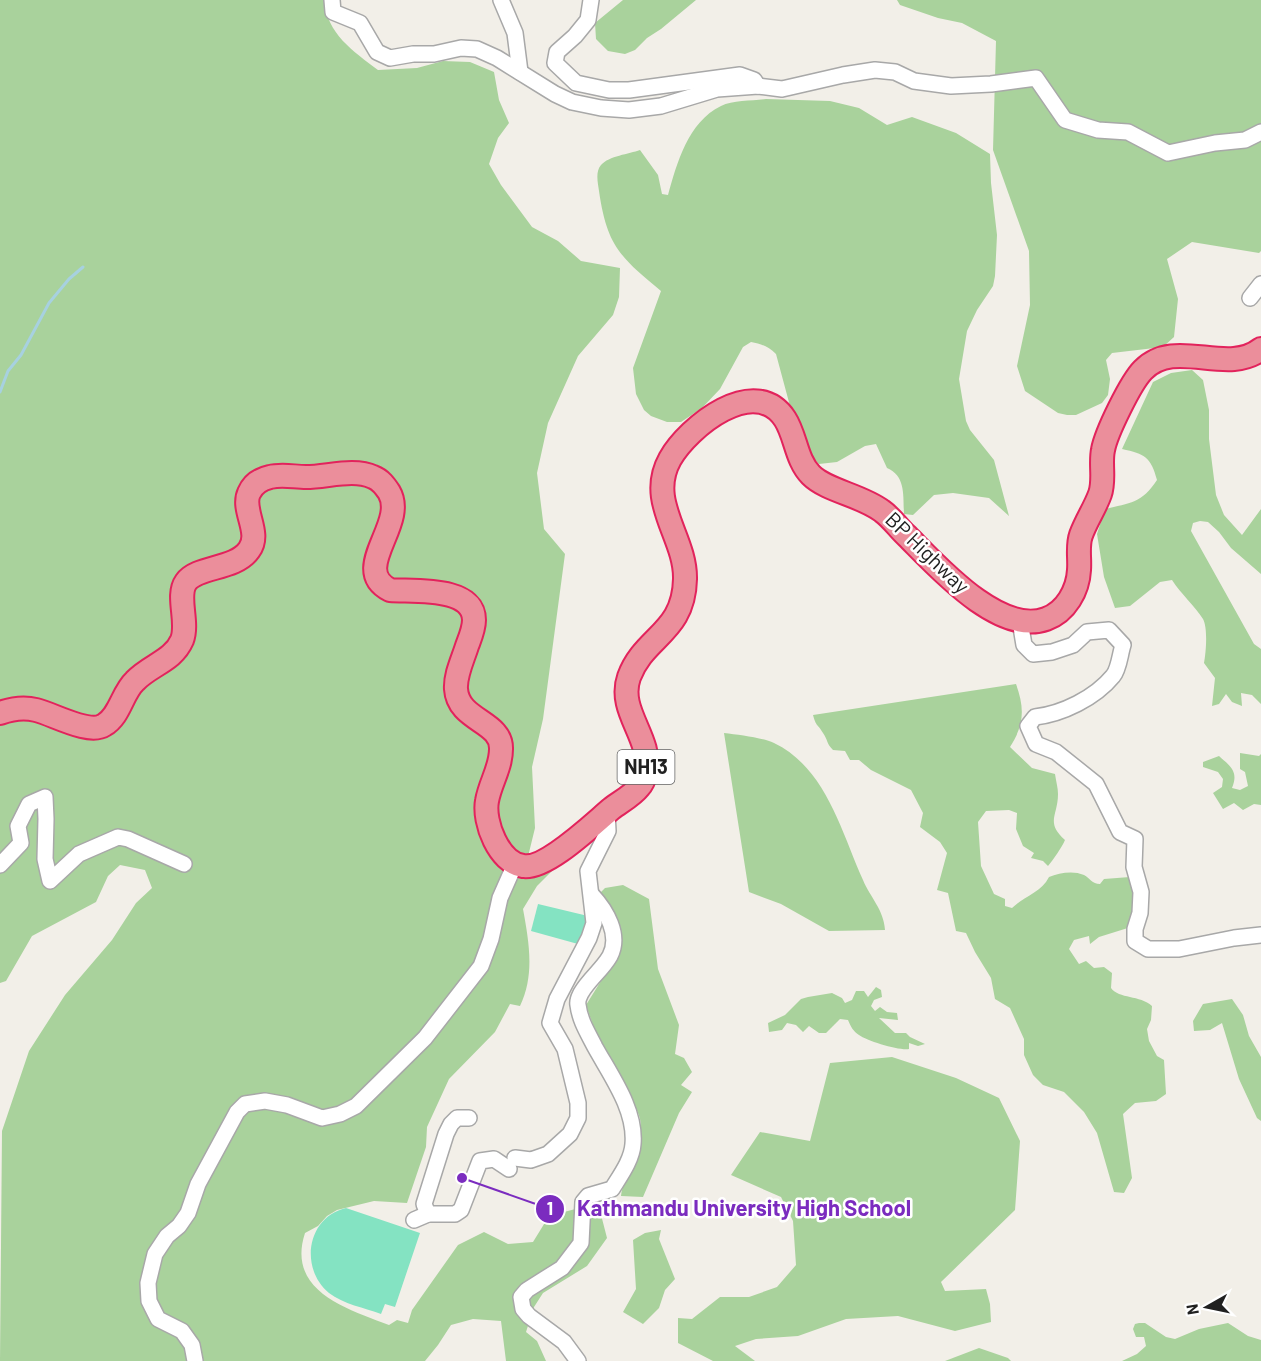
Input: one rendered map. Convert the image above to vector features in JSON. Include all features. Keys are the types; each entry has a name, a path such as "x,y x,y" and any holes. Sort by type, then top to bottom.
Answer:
{"highway":[{"path":"1020,621 1040,621 1049,618 1058,613 1071,597 1079,576 1080,537 1101,492 1103,447 1134,382 1143,369 1157,360 1166,358 1195,356 1227,360 1242,359 1252,356 1261,349"},
{"name":"BP Highway","path":"515,864 532,866 544,862 640,787 645,775 647,756 639,729 628,705 626,692 636,661 678,615 685,572 663,501 662,486 666,469 671,458 690,434 717,413 734,404 757,402 778,409 788,422 803,466 810,475 822,484 879,508 964,591 1010,618 1020,621"},
{"path":"0,713 18,709 34,709 90,729 104,726 112,719 134,681 173,654 178,646 184,629 182,592 186,582 196,574 238,560 249,551 253,544 253,535 247,502 252,487 273,476 357,474 373,476 384,483 392,497 393,515 375,564 377,580 390,590 450,594 464,600 472,611 474,622 456,688 462,709 498,734 501,742 498,772 487,800 487,812 489,825 498,845 505,856 515,864"}],"street":[{"path":"332,0 333,12 360,23 377,52 390,58 413,54 434,54 461,48 477,49 555,94 572,102 601,108 629,110 661,106 717,88 758,86 782,89 875,70 895,72 914,81 951,86 1036,78 1065,120 1098,130 1128,132 1168,153 1215,143 1245,140 1261,132"},
{"path":"501,0 515,33 520,72"},
{"path":"591,0 588,20 575,36 556,52 555,63 576,83 609,90 629,90 740,75 754,80 758,86"},
{"path":"1250,298 1261,284"},
{"path":"1020,621 1024,645 1033,654 1052,652 1073,645 1087,632 1109,630 1123,645 1114,675 1092,695 1047,716 1035,717 1028,726 1036,744 1056,752 1096,784 1119,832 1135,839 1134,867 1141,892 1135,941 1148,949 1179,949 1261,935"},
{"path":"0,865 21,843 18,826 29,804 45,797 45,859 50,881 79,854 118,837 128,839 184,864"},
{"path":"469,1118 457,1118 446,1134 421,1217 455,1214 461,1210 480,1161 494,1159 512,1164 548,1154 570,1134 578,1118 578,1103 565,1049 550,1023 557,999 589,938 594,923 588,872 608,831 607,813"},
{"path":"195,1361 192,1345 182,1331 158,1319 149,1301 148,1283 155,1254 167,1236 179,1226 188,1213 198,1184 237,1112 245,1104 265,1101 287,1105 322,1118 340,1114 356,1106 425,1038 481,966 491,939 500,898 515,864"},
{"path":"578,1361 564,1342 529,1316 521,1303 521,1297 527,1290 562,1268 581,1243 583,1203 588,1196 612,1189 624,1169 633,1145 632,1125 625,1102 580,1019 577,1001 585,987 610,956 615,940 602,905 591,895"}],"green space":[{"path":"0,0 324,0 330,23 336,32 343,41 378,70 417,68 443,61 470,62 494,72 499,100 509,123 498,138 489,164 501,185 532,227 558,241 581,261 620,268 619,297 613,315 578,356 548,423 537,473 544,529 565,554 543,719 532,767 535,828 523,877 576,847 537,886 523,909 529,958 525,994 520,1006 510,1004 495,1032 449,1079 427,1127 426,1147 407,1203 374,1201 337,1210 327,1216 318,1226 305,1233 301,1253 304,1270 312,1283 324,1295 355,1312 389,1325 397,1320 408,1323 412,1310 458,1245 484,1232 508,1244 533,1242 549,1216 598,1203 607,1238 587,1266 543,1293 534,1307 526,1332 537,1341 546,1361 506,1361 501,1321 473,1319 451,1325 425,1361 0,1361 2,1131 29,1051 65,995 112,940 136,903 152,888 145,870 120,865 108,876 96,902 32,936 6,981 0,983"},
{"path":"623,0 696,0 635,50 625,54 608,51 596,39 595,23"},
{"path":"897,0 1261,0 1261,251 1259,253 1192,242 1167,259 1178,299 1174,337 1163,347 1112,353 1106,360 1110,379 1108,395 1102,403 1076,415 1058,413 1025,391 1017,366 1030,305 1029,251 993,150 996,41 962,23 938,18 900,5"},
{"path":"766,99 830,101 859,108 887,125 912,117 956,133 990,154 997,235 995,276 993,286 977,310 967,331 959,379 966,421 970,430 994,460 1009,516 989,498 953,493 934,495 913,515 904,514 902,487 898,476 887,468 876,444 865,446 837,462 819,464 806,450 797,432 776,354 758,344 751,342 743,347 720,389 702,408 681,422 667,422 651,416 644,410 636,394 633,368 661,291 625,259 611,238 602,210 597,178 599,168 609,159 640,150 658,175 662,194 668,195 685,144 700,122 726,104"},
{"path":"1192,370 1203,380 1209,410 1209,439 1216,495 1224,515 1242,535 1261,509 1261,574 1231,548 1208,522 1193,523 1191,531 1254,644 1261,649 1261,704 1252,695 1241,693 1242,706 1232,702 1226,694 1219,704 1212,706 1215,678 1204,663 1205,623 1172,580 1160,582 1130,606 1115,608 1104,577 1097,534 1105,509 1141,498 1157,480 1146,458 1122,449 1153,382 1171,373"},
{"path":"1016,684 1021,701 1022,717 1010,747 1032,768 1055,774 1058,794 1054,823 1055,828 1065,840 1048,866 1043,861 1031,858 1034,853 1023,846 1016,829 1017,813 1009,810 986,811 978,822 981,866 994,894 1005,899 1005,906 1012,908 1042,887 1049,877 1071,872 1080,873 1097,884 1104,879 1130,877 1135,891 1131,927 1099,937 1090,944 1089,936 1074,940 1069,949 1079,964 1086,961 1094,968 1104,967 1112,973 1111,988 1119,994 1142,1000 1152,1006 1151,1020 1147,1029 1149,1041 1157,1056 1164,1060 1166,1094 1156,1101 1135,1103 1123,1114 1132,1178 1124,1193 1114,1192 1097,1133 1084,1112 1064,1092 1043,1085 1033,1075 1024,1055 1024,1039 1010,1008 995,999 991,978 966,933 956,931 948,893 937,890 947,853 940,842 920,827 923,813 911,790 871,770 859,760 850,760 845,751 833,750 816,724 813,715"},
{"path":"724,733 774,743 792,754 807,768 830,802 863,880 879,910 885,930 829,931 781,904 749,892"},
{"path":"1240,753 1259,756 1261,754 1261,805 1254,804 1243,810 1234,803 1223,809 1213,793 1222,787 1223,779 1218,772 1203,767 1203,762 1219,756 1234,773 1232,788 1240,790 1248,786 1245,772 1240,769"},
{"path":"623,885 649,899 658,969 679,1025 675,1054 684,1058 692,1072 681,1085 692,1092 679,1113 643,1197 621,1196 640,1137 640,1119 603,1047 586,1005 619,952 616,933 598,895 605,888"},
{"path":"538,904 588,916 578,944 531,931"},
{"path":"876,987 881,990 882,997 874,1000 871,1006 875,1011 880,1007 887,1012 897,1013 898,1020 879,1018 895,1033 906,1033 925,1044 918,1046 909,1043 909,1049 884,1045 859,1035 852,1029 848,1020 840,1019 826,1033 819,1033 809,1026 803,1032 796,1025 787,1023 782,1030 769,1032 768,1023 785,1015 801,999 832,993 842,998 845,1003 852,1000 856,991 864,991 868,997"},
{"path":"1232,999 1243,1015 1249,1036 1261,1057 1261,1121 1257,1118 1239,1079 1222,1023 1210,1030 1194,1031 1193,1021 1203,1004"},
{"path":"892,1057 956,1078 999,1098 1020,1141 1015,1210 941,1282 945,1291 986,1289 991,1322 955,1331 898,1316 846,1319 798,1336 756,1339 735,1346 755,1361 713,1361 678,1343 678,1318 692,1319 720,1297 749,1297 777,1287 796,1265 793,1221 781,1197 731,1175 760,1132 810,1141 830,1063"},
{"path":"346,1208 420,1233 395,1307 385,1304 381,1314 335,1297 320,1283 314,1270 311,1257 316,1232 333,1213"},
{"path":"661,1230 659,1239 675,1279 665,1290 659,1308 643,1324 623,1312 636,1289 633,1240 645,1233"},
{"path":"1145,1323 1166,1337 1175,1339 1199,1329 1228,1323 1248,1336 1261,1340 1261,1361 1122,1361 1137,1354 1146,1346 1144,1337 1136,1337 1133,1329 1135,1324"},
{"path":"979,1348 1011,1361 945,1361"}],"waterway":[{"path":"0,392 8,371 21,355 49,303 69,279 83,267"}],"place":[{"name":"Kathmandu University High School","path":"462,1178"}]}
